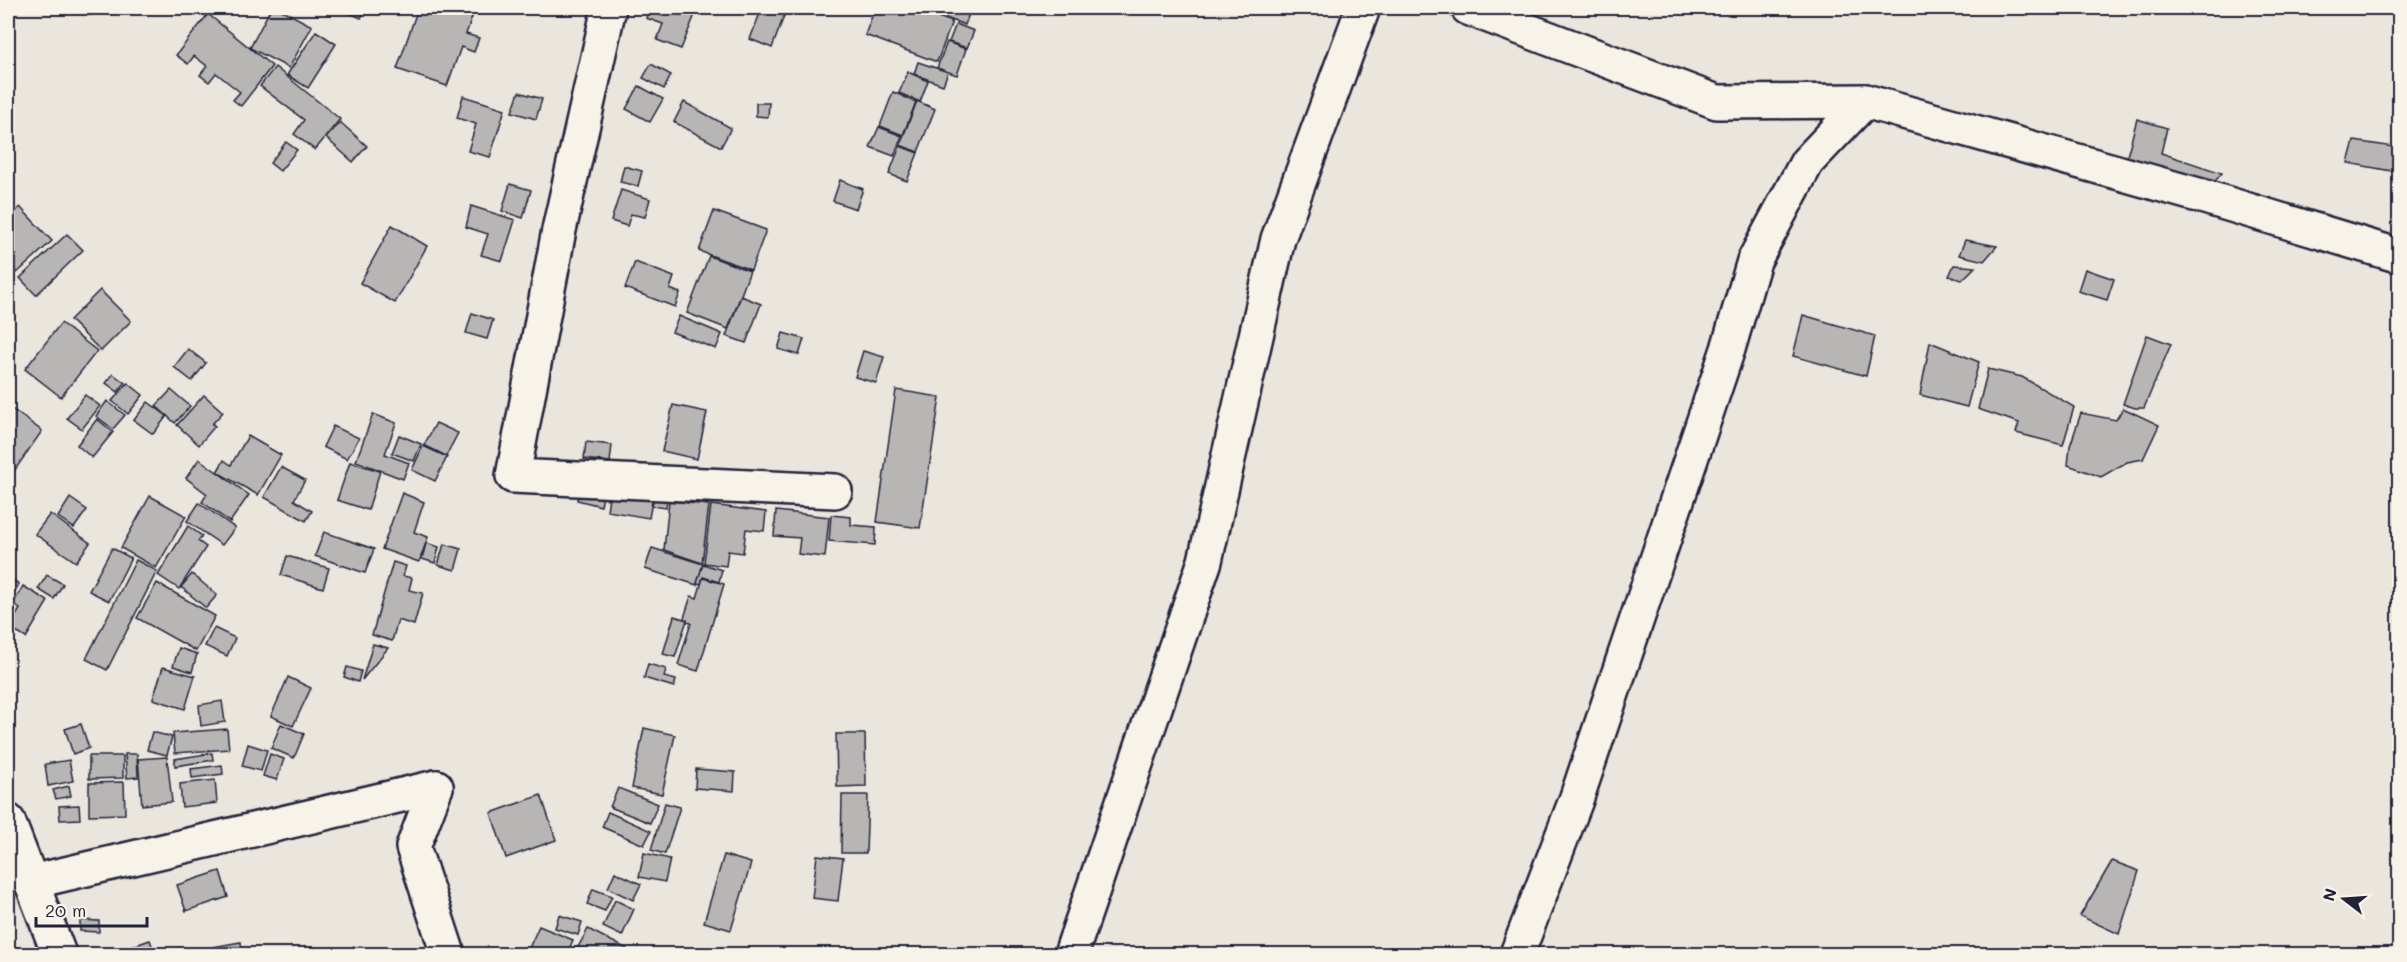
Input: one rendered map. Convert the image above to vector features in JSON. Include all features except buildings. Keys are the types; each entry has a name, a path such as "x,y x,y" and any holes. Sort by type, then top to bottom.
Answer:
{"street":[{"path":"609,8 559,230 513,476 835,492"},
{"path":"1071,954 1204,561 1278,239 1362,8"},
{"path":"1468,8 1718,102 1865,101 2205,197 2400,256"},
{"path":"1517,954 1576,800 1728,349 1754,261 1807,162 1865,101"},
{"path":"31,882 436,787 413,847 448,954"},
{"path":"8,821 59,954"}]}
